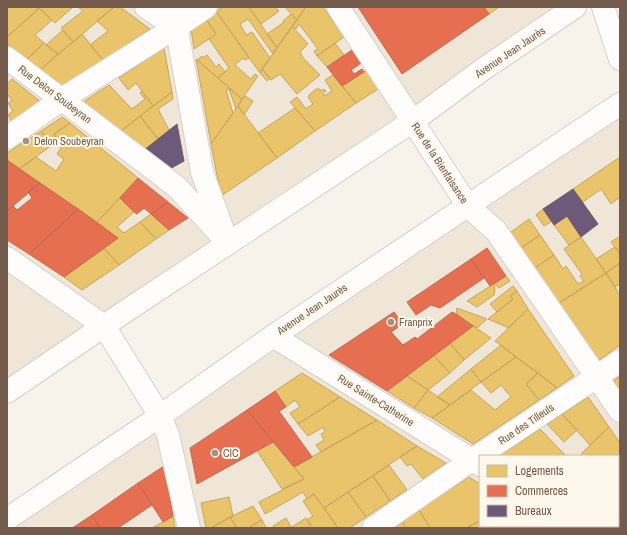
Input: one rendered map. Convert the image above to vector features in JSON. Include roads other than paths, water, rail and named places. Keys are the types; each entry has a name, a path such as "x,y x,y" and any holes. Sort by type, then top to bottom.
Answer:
{"street":[{"path":"146,7 174,17"},
{"path":"7,138 174,17 206,7"},
{"name":"Rue de la Bienfaisance","path":"338,7 468,206 496,231 620,411"},
{"name":"Avenue Jean Jaurès","path":"7,392 412,121 482,70 575,7"},
{"path":"603,7 620,59"},
{"path":"174,17 202,172 228,243"},
{"name":"Rue Delon Soubeyran","path":"7,58 177,187 228,243"},
{"name":"Avenue Jean Jaurès","path":"7,519 160,416 273,336 620,104"},
{"path":"177,187 202,172"},
{"path":"7,258 104,326 160,416 168,435 189,528"},
{"name":"Rue Sainte-Catherine","path":"273,336 476,462"},
{"name":"Rue des Tilleuls","path":"486,455 620,361"},
{"name":"Rue des Tilleuls","path":"373,528 476,462"}],"place":[{"name":"Delon Soubeyran","path":"26,141"},
{"name":"Franprix","path":"391,322"},
{"name":"CIC","path":"215,453"}]}
